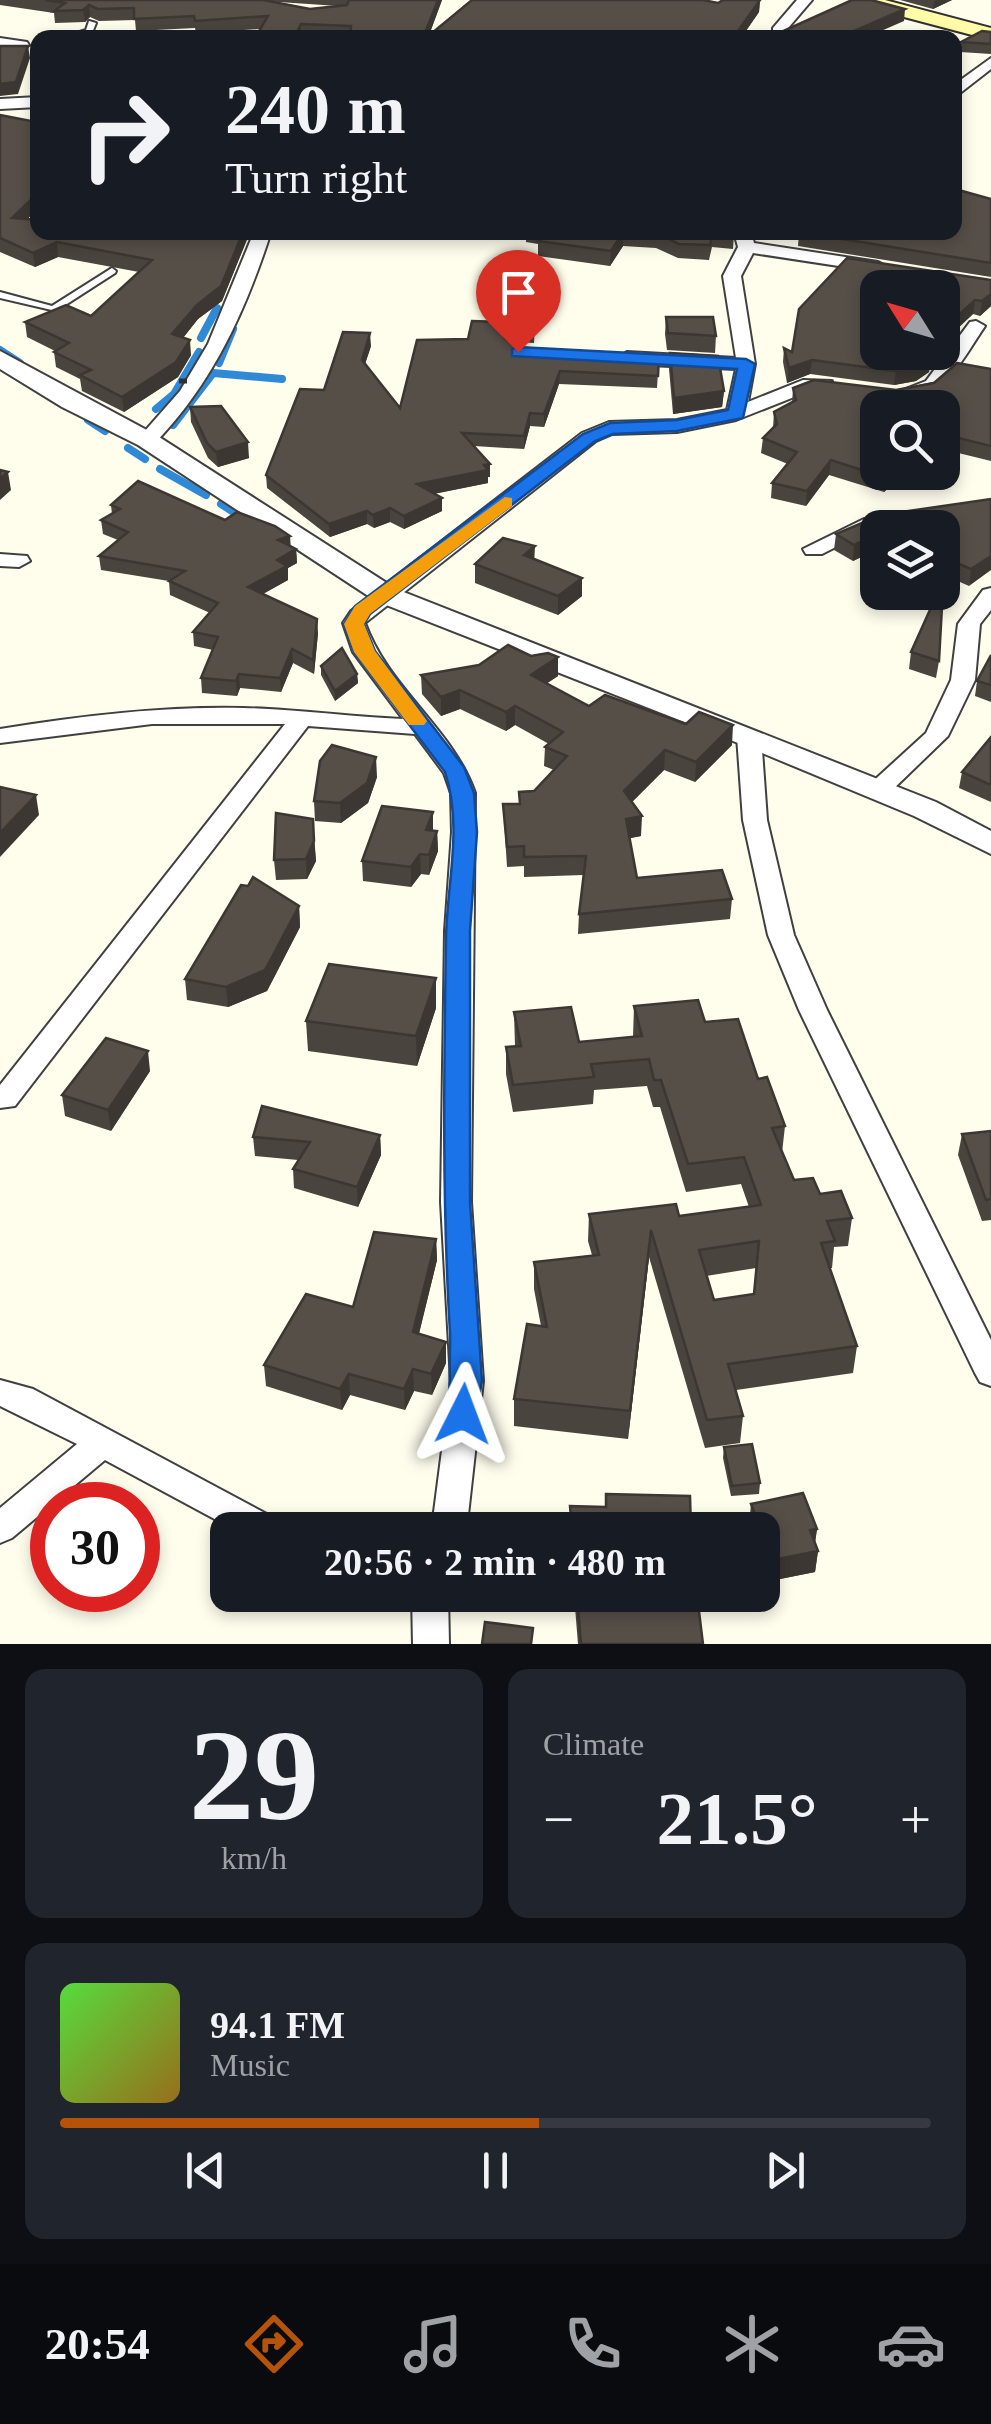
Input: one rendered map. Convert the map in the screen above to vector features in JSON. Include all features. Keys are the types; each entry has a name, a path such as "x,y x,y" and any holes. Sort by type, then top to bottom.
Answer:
{"main road":[{"path":"862,0 991,34"}],"street":[{"path":"780,30 805,0"},
{"path":"0,42 30,44"},
{"path":"962,86 991,62"},
{"path":"0,104 30,102"},
{"path":"147,440 177,412 224,338 260,240"},
{"path":"736,414 746,364 732,276 744,240 894,269"},
{"path":"916,390 933,386 976,326"},
{"path":"613,357 746,364"},
{"path":"0,358 71,402 147,440 386,595 749,736 878,790 991,844"},
{"path":"451,1512 467,1381 456,1202 458,931 466,832 463,793 456,772 357,638 354,624 362,610 589,438 610,428 677,426 736,414 810,384 848,387"},
{"path":"814,549 860,529"},
{"path":"878,790 936,736 963,680 969,624 991,595"},
{"path":"0,736 172,716 246,715 421,726"},
{"path":"5,1098 300,720"},
{"path":"749,736 755,820 782,935 813,1010 991,1373"},
{"path":"0,1393 21,1398 233,1512"},
{"path":"0,1528 103,1442"},
{"path":"430,1612 431,1644"}],"lane":[{"path":"90,30 92,23"},
{"path":"0,295 53,309 112,272"}],"path":[{"path":"178,381 189,381"}],"building":[{"path":"45,0 263,0 310,9 347,5 349,0 438,0 426,30 351,30 351,26 301,24 298,30 260,30 268,16 195,21 194,16 134,19 134,8 98,9 89,5 83,10 54,11 65,3"},
{"path":"472,0 760,0 739,30 436,30"},
{"path":"852,0 871,0 905,9 856,30 786,30"},
{"path":"982,31 991,32 991,44 962,41"},
{"path":"0,46 28,46 16,82 0,84"},
{"path":"0,115 30,121 30,201 12,218 30,219 30,240 240,240 221,286 197,305 172,334 190,340 176,362 122,397 80,375 91,370 54,352 69,343 25,322 66,305 91,316 152,260 57,242 33,253 0,238"},
{"path":"962,191 991,199 991,263 849,240 962,240"},
{"path":"540,240 618,240 611,251"},
{"path":"671,240 711,240 710,245"},
{"path":"847,258 926,270 860,270 860,366 812,360 789,368 784,348 792,352 799,309"},
{"path":"960,275 991,280 991,294 982,301 975,300 960,314"},
{"path":"666,317 713,317 716,336 668,333"},
{"path":"472,321 535,323 534,331 518,330 505,338 518,349 659,356 658,376 560,371 544,414 530,413 524,436 462,433 490,464 484,465 488,470 417,484 442,498 404,516 390,508 329,524 266,475 300,389 324,390 343,332 370,333 362,360 400,408 417,340 468,339"},
{"path":"670,353 718,356 724,391 674,398"},
{"path":"960,364 991,369 991,446 960,438 960,390 896,390 934,383 949,370 960,370"},
{"path":"814,380 896,390 860,390 860,469 831,460 807,491 772,483 797,452 763,438 777,424 774,412 796,400 793,388"},
{"path":"221,406 248,442 216,452 207,443 190,407"},
{"path":"138,481 225,520 237,512 290,536 278,540 296,549 277,560 287,566 248,587 317,619 313,660 292,649 280,678 239,674 236,681 201,678 218,637 193,632 218,603 169,581 185,571 99,556 128,532 101,520 120,509 111,505"},
{"path":"991,499 991,556 971,569 960,564 960,510 915,510"},
{"path":"860,524 860,542 854,545 836,534"},
{"path":"503,538 535,546 524,555 582,578 558,596 475,564"},
{"path":"930,610 942,610 939,661 911,652"},
{"path":"508,645 531,656 548,653 558,657 531,675 589,706 605,695 686,724 699,712 733,725 696,762 665,750 624,791 642,816 626,819 637,878 722,870 732,899 579,914 586,856 524,857 524,846 507,847 503,804 520,804 519,792 534,791 567,756 545,747 563,732 515,706 506,712 460,690 441,697 421,675 479,665"},
{"path":"342,648 357,674 335,691 321,666"},
{"path":"991,655 991,685 977,681"},
{"path":"991,737 991,785 962,772"},
{"path":"332,745 376,757 367,783 340,803 314,801 320,761"},
{"path":"0,787 36,795 0,833"},
{"path":"382,806 433,812 426,830 437,831 429,855 420,854 411,867 362,861"},
{"path":"276,813 313,819 314,841 306,859 274,860"},
{"path":"253,877 299,906 265,970 226,987 185,979 241,885 248,886"},
{"path":"329,964 436,978 416,1036 306,1021"},
{"path":"698,1000 705,1022 738,1019 758,1079 767,1077 785,1126 772,1128 794,1180 813,1178 820,1194 841,1191 852,1218 827,1221 835,1241 821,1243 857,1346 728,1364 743,1416 707,1420 651,1230 630,1411 514,1399 527,1324 547,1327 534,1262 599,1255 589,1214 676,1204 679,1216 761,1205 744,1157 688,1164 661,1080 654,1080 649,1059 591,1064 594,1077 513,1085 506,1047 521,1046 514,1012 571,1007 579,1042 642,1036 634,1006","holes":["759,1241 754,1294 714,1300 699,1250"]},
{"path":"106,1038 148,1051 108,1110 62,1095"},
{"path":"262,1106 380,1135 357,1187 293,1169 310,1142 253,1137"},
{"path":"991,1131 991,1199 986,1200 962,1134"},
{"path":"374,1232 436,1239 413,1332 446,1342 431,1374 413,1369 404,1389 349,1374 340,1389 264,1365 306,1294 353,1307"},
{"path":"752,1444 760,1483 732,1486 724,1447"},
{"path":"803,1493 817,1529 810,1530 818,1551 780,1559 780,1512 754,1512 751,1504"},
{"path":"606,1494 690,1496 690,1512 570,1512 570,1506 606,1507"},
{"path":"578,1612 699,1612 703,1644 581,1644"},
{"path":"485,1622 533,1628 531,1644 482,1644"}],"waterway":[{"path":"201,338 217,308"},
{"path":"219,363 233,329"},
{"path":"0,350 20,363"},
{"path":"156,409 174,394 199,352"},
{"path":"173,425 213,373 282,379"},
{"path":"88,420 105,431"},
{"path":"128,448 145,459"},
{"path":"160,469 206,495"},
{"path":"221,504 246,520"}],"slow traffic":[{"path":"416,721 364,652 354,624 362,610 505,502"}],"route":[{"path":"463,1414 467,1381 456,1202 458,931 466,832 463,793 456,772 364,652 354,624 362,610 589,438 610,428 696,424 736,414 746,364 518,352"}]}
